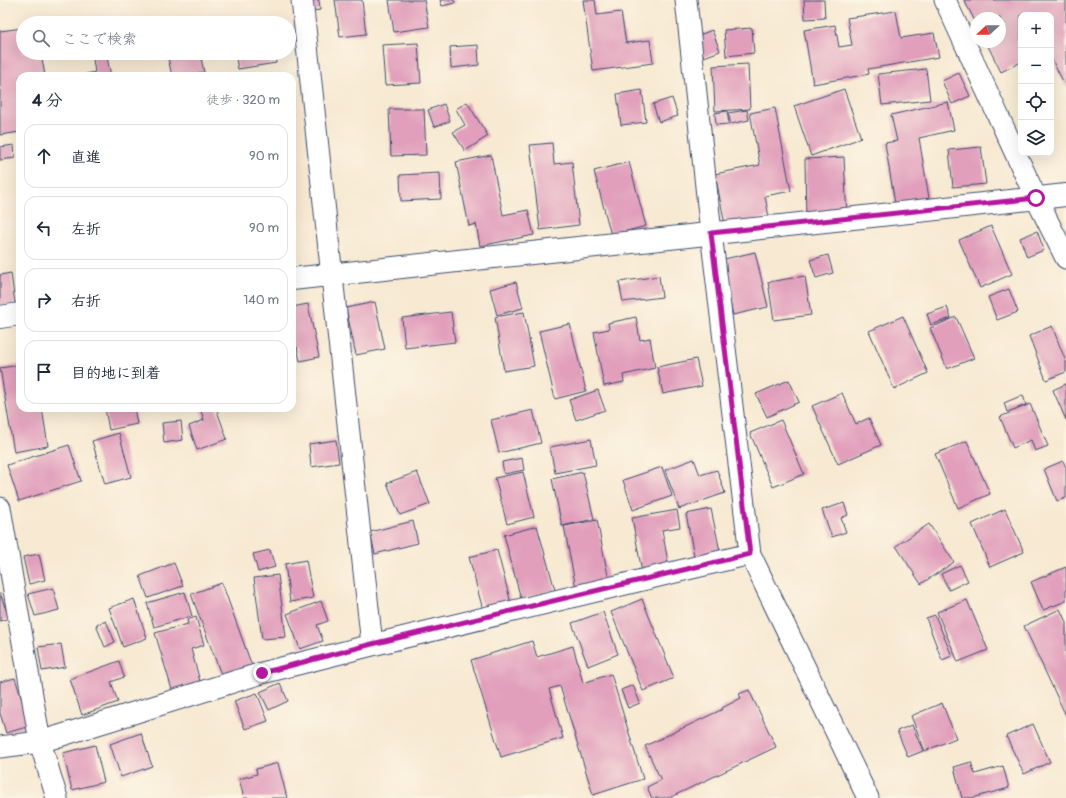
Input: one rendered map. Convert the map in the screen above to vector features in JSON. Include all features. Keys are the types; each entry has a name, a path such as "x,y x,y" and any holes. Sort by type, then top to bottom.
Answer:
{"street":[{"path":"302,0 372,644"},
{"path":"686,0 711,233 750,554 868,798"},
{"path":"945,0 1036,198 1066,258"},
{"path":"296,278 1066,195"},
{"path":"0,317 16,315"},
{"path":"0,508 40,742 57,798"},
{"path":"0,747 40,742 262,673 372,644 750,554"}],"building":[{"path":"311,0 319,0 320,10 313,11"},
{"path":"335,0 362,0 366,34 340,37"},
{"path":"389,0 424,0 429,27 394,32"},
{"path":"440,0 454,0 455,3 442,6"},
{"path":"583,0 595,0 597,15 621,12 626,43 650,40 653,63 593,71"},
{"path":"804,0 824,0 825,18 805,19"},
{"path":"964,0 1066,0 1066,87 1054,64 1054,12 1018,12 1018,64 1001,72 989,48 1006,48 1006,12 970,12"},
{"path":"896,11 901,38 934,33 939,57 868,69 869,74 813,84 804,30 835,25 839,47 852,45 847,18"},
{"path":"752,28 754,53 726,56 724,30"},
{"path":"16,29 16,60 42,60 44,72 16,72 16,133 0,135 0,31"},
{"path":"712,30 720,51 704,57 697,36"},
{"path":"418,43 421,83 385,85 382,45"},
{"path":"478,45 479,65 451,68 450,47"},
{"path":"93,60 108,60 110,72 95,72"},
{"path":"169,60 201,60 204,72 171,72"},
{"path":"236,60 276,60 276,63 238,69"},
{"path":"748,64 750,109 715,111 713,66"},
{"path":"926,69 930,100 882,105 878,74"},
{"path":"959,73 970,96 952,104 942,81"},
{"path":"844,89 861,138 811,156 794,106"},
{"path":"642,90 646,122 621,125 617,94"},
{"path":"672,98 678,116 659,122 653,104"},
{"path":"467,102 488,136 465,151 453,132 465,125 456,109"},
{"path":"948,102 954,130 919,138 930,204 896,210 885,143 897,141 891,115"},
{"path":"444,104 450,121 434,127 428,110"},
{"path":"775,108 791,191 765,196 769,217 725,225 715,174 760,165 750,113"},
{"path":"389,109 424,109 426,155 391,156"},
{"path":"747,110 749,120 731,124 728,113"},
{"path":"727,111 729,124 716,125 715,113"},
{"path":"552,143 554,164 572,162 579,225 540,230 530,145"},
{"path":"14,145 15,158 0,160 0,147"},
{"path":"981,147 986,184 953,187 949,150"},
{"path":"491,155 503,215 528,210 534,235 480,246 476,224 469,226 456,162"},
{"path":"844,157 847,219 806,220 805,159"},
{"path":"629,162 646,226 611,235 594,171"},
{"path":"440,173 441,199 401,201 400,175"},
{"path":"991,226 1012,274 980,288 959,240"},
{"path":"1037,231 1044,250 1027,257 1020,238"},
{"path":"755,252 768,307 733,315 720,260"},
{"path":"828,255 833,273 816,278 810,260"},
{"path":"11,273 16,311 0,313 0,275"},
{"path":"659,276 662,297 623,302 619,282"},
{"path":"805,276 811,315 774,320 768,282"},
{"path":"516,282 523,308 497,315 490,289"},
{"path":"1009,289 1018,312 997,320 988,297"},
{"path":"375,302 385,349 356,355 346,308"},
{"path":"308,304 319,357 300,361 296,347 296,306"},
{"path":"947,307 951,318 931,325 927,314"},
{"path":"451,312 455,342 405,348 402,318"},
{"path":"524,312 534,366 504,371 495,317"},
{"path":"903,316 928,373 894,389 869,331"},
{"path":"636,317 640,340 650,338 655,368 623,375 624,382 604,386 594,332 609,329 608,323"},
{"path":"956,317 974,358 947,369 930,328"},
{"path":"570,324 586,391 555,399 539,331"},
{"path":"1052,326 1066,362 1066,372 1046,380 1029,336"},
{"path":"696,359 702,386 663,394 657,367"},
{"path":"16,366 16,412 43,412 48,446 14,452 0,368"},
{"path":"789,380 799,402 767,417 756,394"},
{"path":"1066,384 1066,420 1053,390"},
{"path":"598,390 605,410 576,420 569,400"},
{"path":"842,393 856,424 869,418 881,445 838,464 812,406"},
{"path":"1023,395 1026,405 1007,412 1004,403"},
{"path":"1030,404 1048,446 1035,451 1031,440 1013,448 1000,417"},
{"path":"533,410 541,443 499,453 491,420"},
{"path":"106,412 135,412 137,424 109,430"},
{"path":"201,412 217,412 227,439 197,450 189,426 204,420"},
{"path":"781,420 804,474 773,487 750,433"},
{"path":"181,421 183,440 164,443 162,423"},
{"path":"119,433 131,477 105,484 92,441"},
{"path":"591,439 596,465 555,473 550,447"},
{"path":"336,440 339,463 311,467 309,444"},
{"path":"967,441 990,494 958,508 935,454"},
{"path":"69,445 81,481 19,501 7,465"},
{"path":"522,458 524,470 504,474 502,462"},
{"path":"694,459 700,475 717,470 725,493 679,509 665,470"},
{"path":"1063,461 1066,467 1066,498 1057,501 1044,469"},
{"path":"662,467 672,496 633,510 623,480"},
{"path":"417,472 430,504 400,515 387,483"},
{"path":"523,472 534,517 507,524 495,478"},
{"path":"583,472 594,519 562,526 552,479"},
{"path":"844,503 848,515 841,518 846,532 832,537 822,510"},
{"path":"711,509 721,556 695,561 686,514"},
{"path":"1005,509 1024,552 990,567 972,524"},
{"path":"677,510 680,527 662,530 669,567 642,572 632,518"},
{"path":"597,520 609,581 576,588 564,526"},
{"path":"413,521 418,543 375,554 370,532"},
{"path":"929,524 954,562 921,584 896,546"},
{"path":"537,526 555,590 521,599 504,535"},
{"path":"270,550 275,567 258,572 253,554"},
{"path":"497,550 512,607 484,614 469,557"},
{"path":"39,554 45,580 29,584 23,557"},
{"path":"306,560 313,598 290,602 285,564"},
{"path":"174,563 183,586 148,598 140,576"},
{"path":"960,565 968,581 949,590 941,574"},
{"path":"1066,567 1066,601 1043,610 1031,582"},
{"path":"278,575 286,637 262,639 254,578"},
{"path":"222,583 252,666 222,677 191,594"},
{"path":"53,588 59,610 35,616 28,594"},
{"path":"185,592 192,616 154,627 147,603"},
{"path":"0,593 9,618 0,621"},
{"path":"134,599 147,638 123,647 109,608"},
{"path":"642,599 674,678 643,691 611,612"},
{"path":"967,600 988,650 958,662 937,612"},
{"path":"321,601 328,621 317,625 323,641 300,649 287,614"},
{"path":"1060,609 1066,622 1066,716 1024,626"},
{"path":"603,612 618,654 588,666 572,623"},
{"path":"935,615 952,656 942,660 926,618"},
{"path":"196,617 204,645 191,649 201,685 173,693 155,633 188,624 187,620"},
{"path":"106,621 115,642 105,647 96,625"},
{"path":"532,641 537,657 573,646 583,683 611,674 643,779 593,795 560,686 549,689 563,738 501,757 471,660"},
{"path":"61,644 65,667 42,671 38,647"},
{"path":"119,661 124,677 111,682 118,702 82,715 70,679"},
{"path":"15,678 30,726 6,733 0,713 0,682"},
{"path":"280,683 288,701 269,710 260,692"},
{"path":"633,685 640,703 628,708 621,690"},
{"path":"749,690 776,747 669,798 652,798 647,787 661,780 645,746 723,709 722,708 741,698 739,694"},
{"path":"257,693 268,721 245,729 234,701"},
{"path":"942,703 956,738 925,751 911,716"},
{"path":"1033,724 1050,762 1024,774 1006,736"},
{"path":"912,725 923,751 908,757 897,731"},
{"path":"141,733 152,766 121,777 110,744"},
{"path":"95,745 104,782 72,790 63,753"},
{"path":"971,762 975,774 1003,766 1009,788 972,798 962,798 954,767"},
{"path":"278,763 287,798 244,798 239,779 257,774 256,769"}],"route":[{"path":"262,673 372,644 750,554 711,233 1036,198"}]}
